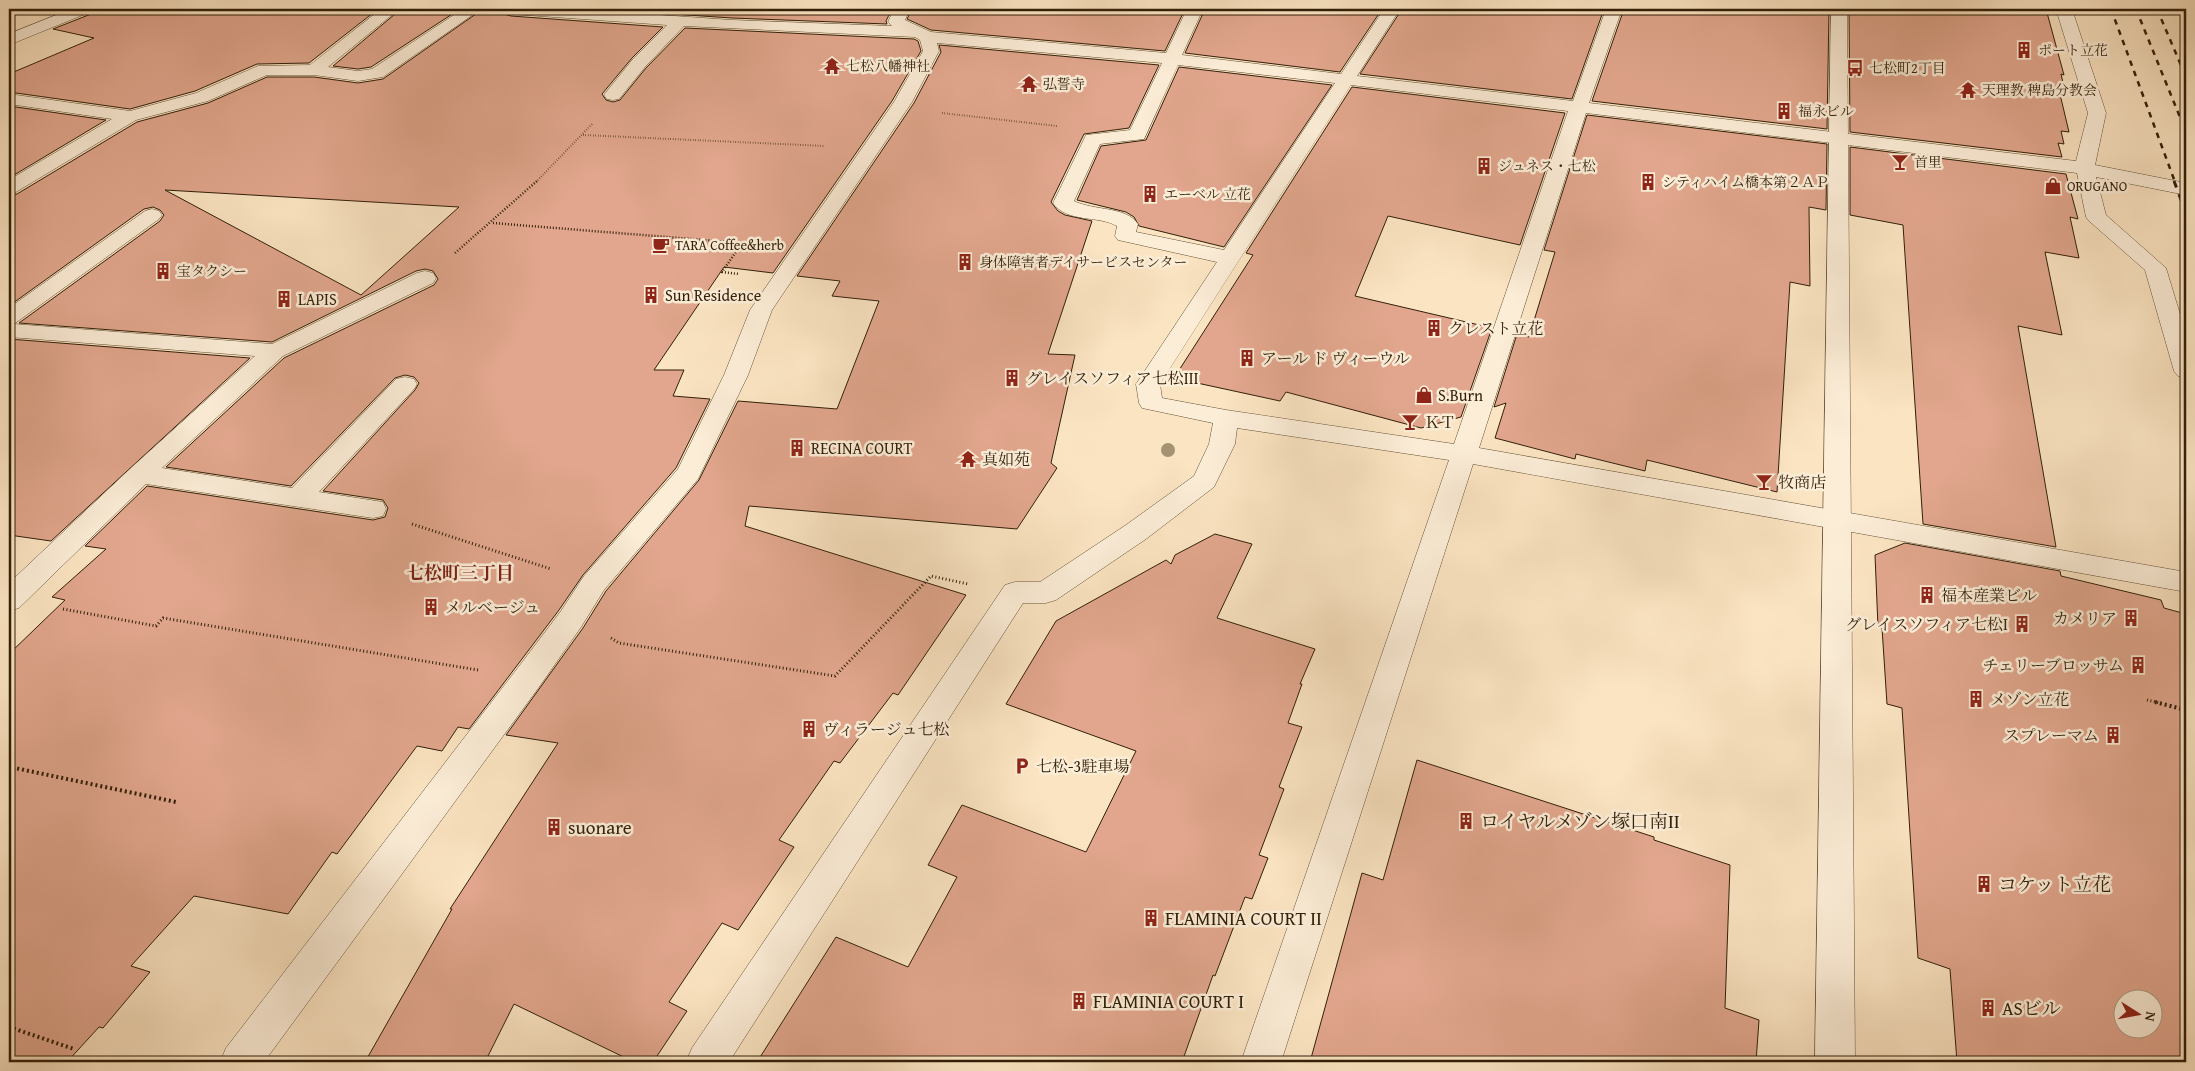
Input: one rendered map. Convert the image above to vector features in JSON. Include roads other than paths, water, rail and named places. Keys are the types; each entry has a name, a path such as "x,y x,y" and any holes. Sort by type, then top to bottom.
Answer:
{"street":[{"path":"9,40 84,9"},
{"path":"314,70 391,9"},
{"path":"9,188 130,116 202,97 264,70 314,70 358,76 378,73 473,9"},
{"path":"511,9 679,22 923,35 1172,59 2056,164 2186,189"},
{"path":"646,19 664,9"},
{"path":"240,1062 572,619 594,583 689,473 736,374 761,310 899,108 930,51 923,35 896,22 902,9"},
{"path":"1195,9 1137,134 1093,139 1063,203 1081,212 1114,216 1128,224 1124,236 1230,258"},
{"path":"1392,9 1148,384 1151,403 1226,418 1464,454 1838,522 2186,582"},
{"path":"1261,1062 1578,108 1584,98 1614,9"},
{"path":"1835,1062 1839,9"},
{"path":"2064,9 2097,113 2085,162 2096,217 2155,268 2186,371"},
{"path":"613,95 639,63 679,22"},
{"path":"9,99 130,116"},
{"path":"9,318 152,215"},
{"path":"9,599 140,474 275,351 425,278"},
{"path":"9,330 275,351"},
{"path":"298,498 405,384"},
{"path":"706,1062 1015,593 1046,592 1136,532 1205,480 1222,444 1226,418"},
{"path":"140,474 373,508"}],"railway":[{"path":"2111,9 2175,182"},
{"path":"2136,9 2186,132"},
{"path":"2157,9 2186,77"},
{"path":"2184,9 2186,14"},
{"path":"2174,181 2186,213"}],"place":[{"name":"ポート立花","path":"2024,50"},
{"name":"七松八幡神社","path":"832,66"},
{"name":"七松町2丁目","path":"1855,68"},
{"name":"弘誓寺","path":"1029,84"},
{"name":"天理教 稗島分教会","path":"1968,90"},
{"name":"福永ビル","path":"1784,111"},
{"name":"首里","path":"1900,162"},
{"name":"ジュネス・七松","path":"1484,166"},
{"name":"シティハイム橋本第２ＡＰ","path":"1648,182"},
{"name":"ORUGANO","path":"2053,186"},
{"name":"エーベル 立花","path":"1150,194"},
{"name":"TARA Coffee&herb","path":"661,245"},
{"name":"身体障害者デイサービスセンター","path":"965,262"},
{"name":"宝タクシー","path":"163,271"},
{"name":"Sun Residence","path":"651,295"},
{"name":"LAPIS","path":"284,299"},
{"name":"クレスト立花","path":"1434,328"},
{"name":"アール ド ヴィーウル","path":"1247,358"},
{"name":"グレイスソフィア七松Ⅲ","path":"1012,378"},
{"name":"S.Burn","path":"1424,395"},
{"name":"ＫＴ","path":"1410,422"},
{"name":"RECINA COURT","path":"797,448"},
{"name":"真如苑","path":"968,459"},
{"name":"牧商店","path":"1764,482"},
{"name":"福本産業ビル","path":"1927,595"},
{"name":"メルベージュ","path":"431,607"},
{"name":"カメリア","path":"2131,618"},
{"name":"グレイスソフィア七松Ⅰ","path":"2022,624"},
{"name":"チェリーブロッサム","path":"2138,665"},
{"name":"メゾン立花","path":"1976,699"},
{"name":"ヴィラージュ七松","path":"809,729"},
{"name":"スプレーマム","path":"2113,735"},
{"name":"七松-3駐車場","path":"1022,766"},
{"name":"ロイヤルメゾン塚口南Ⅱ","path":"1466,821"},
{"name":"suonare","path":"554,827"},
{"name":"コケット立花","path":"1984,884"},
{"name":"FLAMINIA COURT Ⅱ","path":"1151,918"},
{"name":"FLAMINIA COURT Ⅰ","path":"1079,1001"},
{"name":"ASビル","path":"1988,1008"}],"district":[{"name":"七松町三丁目","path":"460,573"}]}
